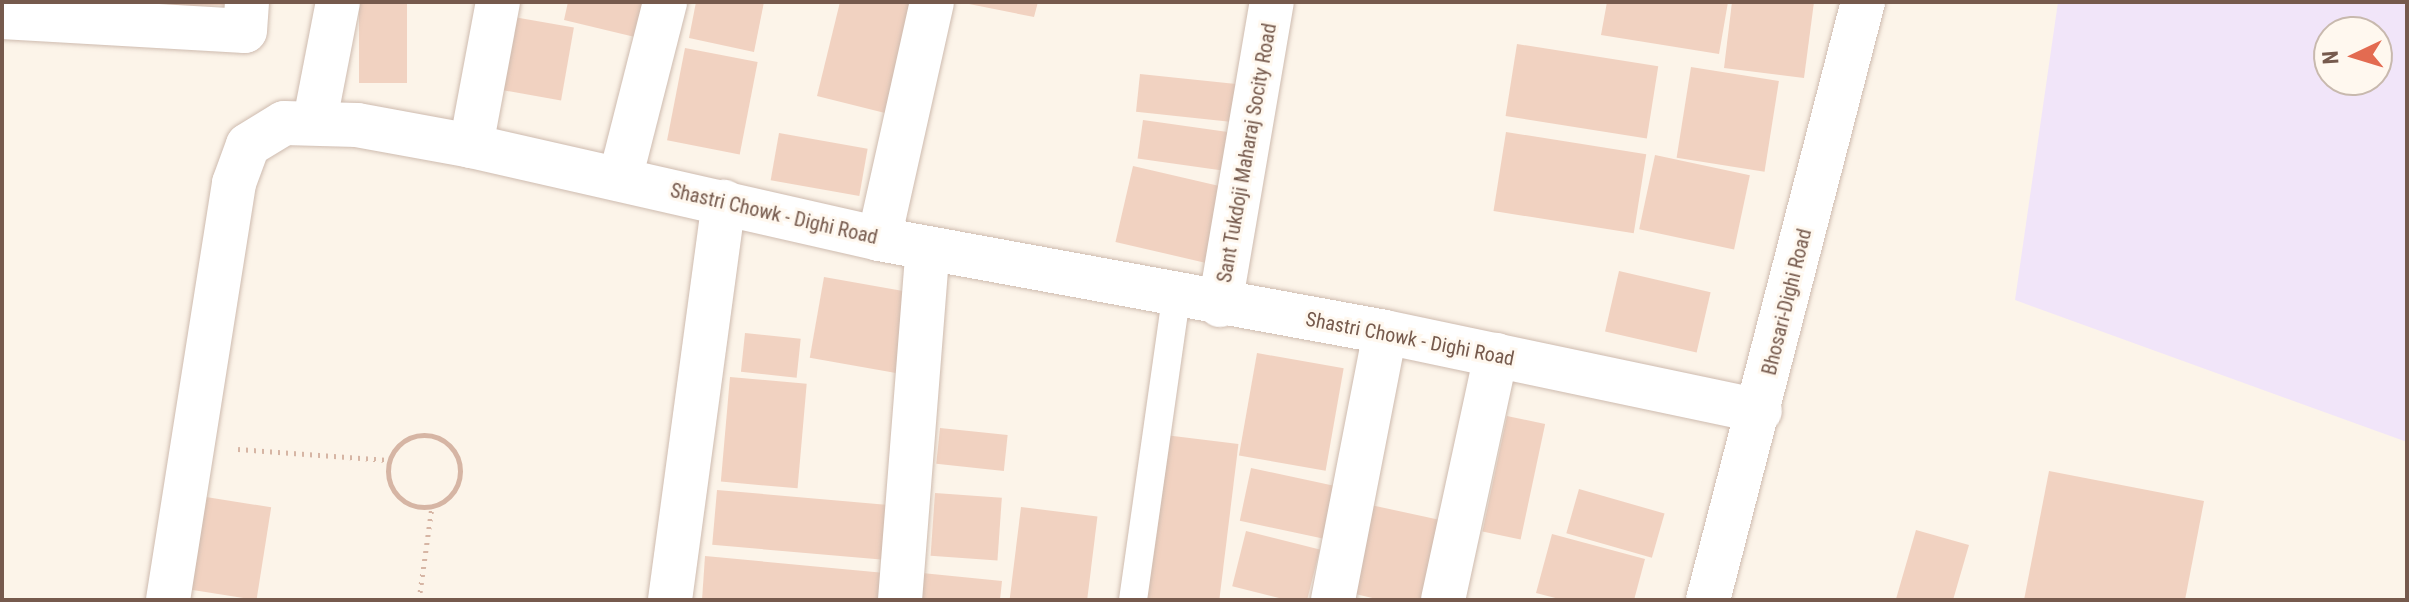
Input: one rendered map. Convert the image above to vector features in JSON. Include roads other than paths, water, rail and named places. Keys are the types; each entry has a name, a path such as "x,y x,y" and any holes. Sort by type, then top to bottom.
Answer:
{"street":[{"path":"2,17 245,31 247,2"},
{"path":"315,120 338,2"},
{"path":"471,146 498,2"},
{"path":"620,179 665,2"},
{"path":"879,239 932,2"},
{"name":"Sant Tukdoji Maharaj Socity Road","path":"1220,305 1272,2"},
{"name":"Bhosari-Dighi Road","path":"1708,600 1760,411 1863,2"},
{"name":"Shastri Chowk - Dighi Road","path":"168,600 234,183 248,145 284,123 315,120 471,146 879,239 1220,305 1385,332 1760,411"},
{"path":"670,600 724,202"},
{"path":"900,600 928,248"},
{"path":"1333,600 1385,332"},
{"path":"1443,600 1496,355"}],"lane":[{"path":"1133,600 1176,296"}]}
